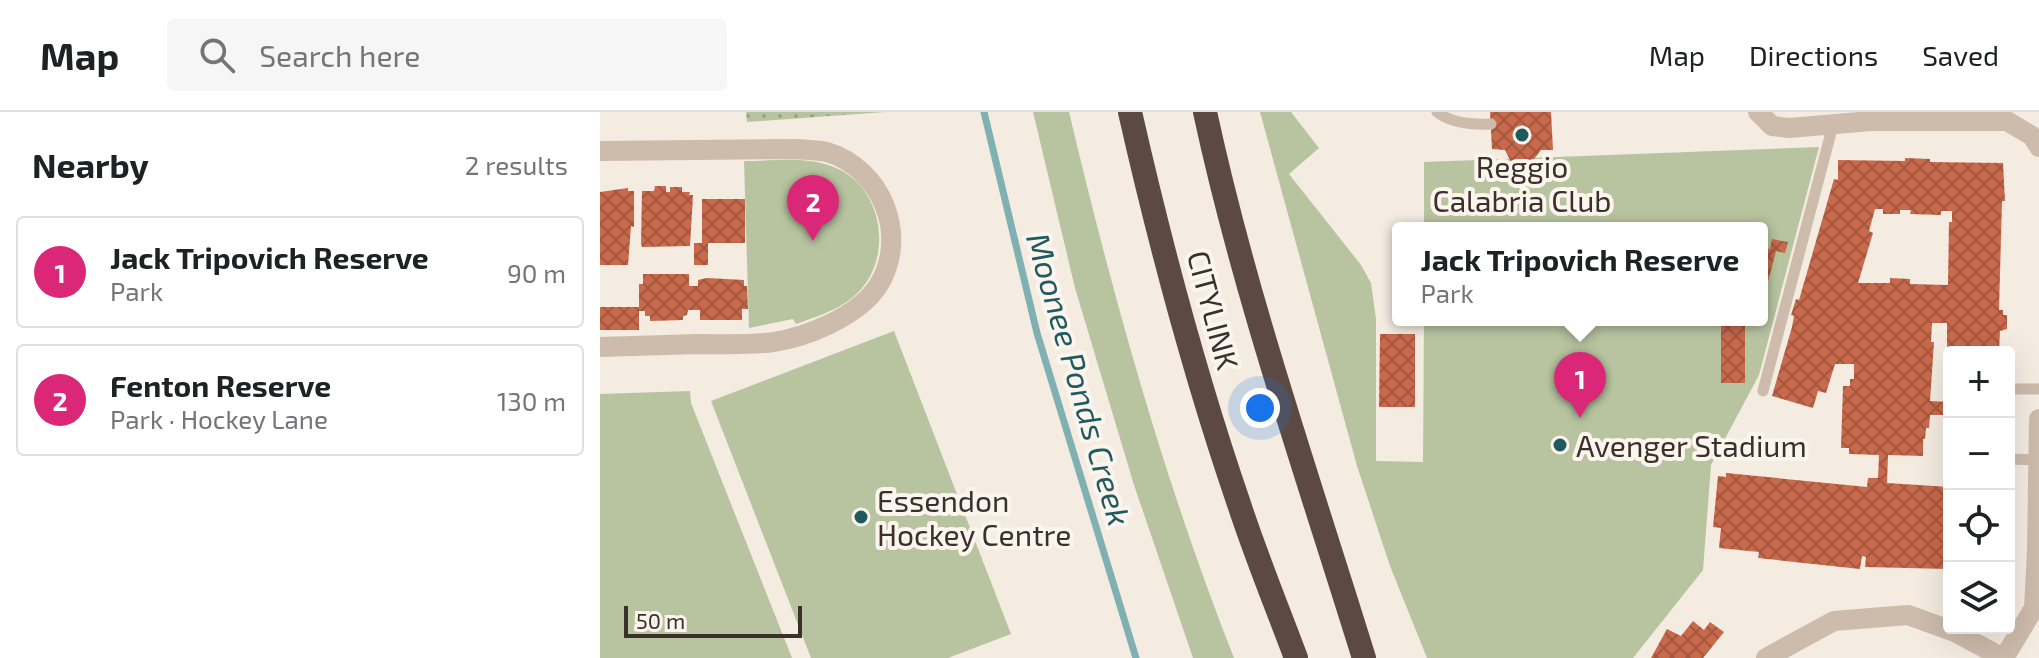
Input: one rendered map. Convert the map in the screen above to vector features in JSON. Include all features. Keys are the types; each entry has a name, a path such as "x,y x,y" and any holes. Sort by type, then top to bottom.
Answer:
{"highway":[{"name":"CITYLINK","path":"1130,112 1205,399 1243,517 1296,658"},
{"name":"CITYLINK","path":"1205,112 1245,277 1364,658"}],"street":[{"path":"1758,112 1772,126 1789,128 1885,121 2007,121 2032,136 2039,147"},
{"path":"600,151 796,149 826,152 846,161 871,181 883,199 890,218 892,238 890,258 877,287 851,312 820,329 751,346 600,347"},
{"path":"1766,658 1834,621 1908,615 1955,632 2004,658 2034,608 2039,419"}],"lane":[{"path":"1437,112 1474,125 1491,124"},
{"path":"1763,391 1833,125"},
{"path":"2015,389 2039,389"},
{"path":"2015,459 2038,460"}],"green space":[{"path":"746,112 885,112 747,122"},
{"path":"1033,112 1069,112 1142,388 1185,524 1234,658 1193,658 1134,485 1075,288"},
{"path":"1260,112 1291,112 1319,148 1289,174 1361,265 1371,283 1376,319 1376,461 1423,462 1424,326 1768,326 1768,222 1424,222 1424,162 1819,147 1759,375 1711,465 1703,570 1633,658 1427,658 1390,566 1357,466"},
{"path":"799,160 821,163 849,175 863,189 873,206 879,246 875,265 866,283 846,303 796,324 793,319 749,328 744,161"},
{"name":"Essendon Hockey Centre","path":"894,331 1011,634 948,658 811,658 711,401"},
{"path":"690,391 691,403 792,658 600,658 600,394"}],"building":[{"name":"Reggio Calabria Club","path":"1490,112 1551,112 1553,150 1541,150 1531,163 1522,165 1511,162 1505,150 1492,149"},
{"path":"1905,158 1930,159 1930,162 2003,163 2005,201 2002,201 1999,310 2007,315 2007,329 2000,331 1999,346 1947,346 1947,323 1932,323 1931,342 1934,342 1930,401 1943,402 1943,415 1930,415 1929,428 1926,428 1923,439 1923,456 1888,455 1887,483 1943,487 1943,569 1865,567 1866,557 1862,556 1860,569 1758,558 1759,552 1719,548 1721,528 1713,527 1718,476 1726,477 1726,473 1867,487 1868,478 1878,478 1879,455 1849,454 1849,448 1841,448 1843,386 1850,386 1850,379 1854,379 1854,364 1835,364 1826,393 1818,391 1813,408 1772,396 1792,327 1794,316 1791,315 1796,299 1799,300 1834,179 1838,180 1838,160 1905,161","holes":["1875,209 1883,209 1883,214 1900,214 1900,210 1911,210 1910,214 1941,215 1941,211 1952,211 1952,222 1949,222 1948,285 1910,284 1910,279 1890,278 1890,283 1858,283 1873,233 1869,231"]},
{"path":"655,186 666,186 666,192 670,192 670,187 682,187 682,192 693,195 690,246 642,247 642,191 654,191"},
{"path":"628,188 628,191 634,191 634,227 631,226 628,265 600,265 600,192"},
{"path":"702,199 745,199 745,243 708,243 708,265 694,265 694,243 702,243"},
{"path":"1772,239 1788,242 1785,253 1776,251 1768,282 1768,249"},
{"path":"643,274 689,274 689,286 698,286 698,280 707,278 744,280 748,309 742,309 742,320 700,320 700,310 688,310 683,320 650,321 645,311 639,311 639,330 600,330 600,307 639,307 639,284 643,284"},
{"path":"1721,326 1745,326 1745,383 1721,383"},
{"path":"1380,334 1415,334 1415,407 1379,407"},
{"path":"1693,621 1704,630 1710,622 1724,632 1703,658 1651,658 1667,629 1681,636"}],"waterway":[{"name":"Moonee Ponds Creek","path":"984,112 1037,333 1136,658"}],"place":[{"name":"Reggio Calabria Club","path":"1522,135"},
{"name":"Fenton Reserve","path":"813,241"},
{"name":"Jack Tripovich Reserve","path":"1580,418"},
{"name":"Avenger Stadium","path":"1560,445"},
{"name":"Essendon Hockey Centre","path":"861,517"}]}
